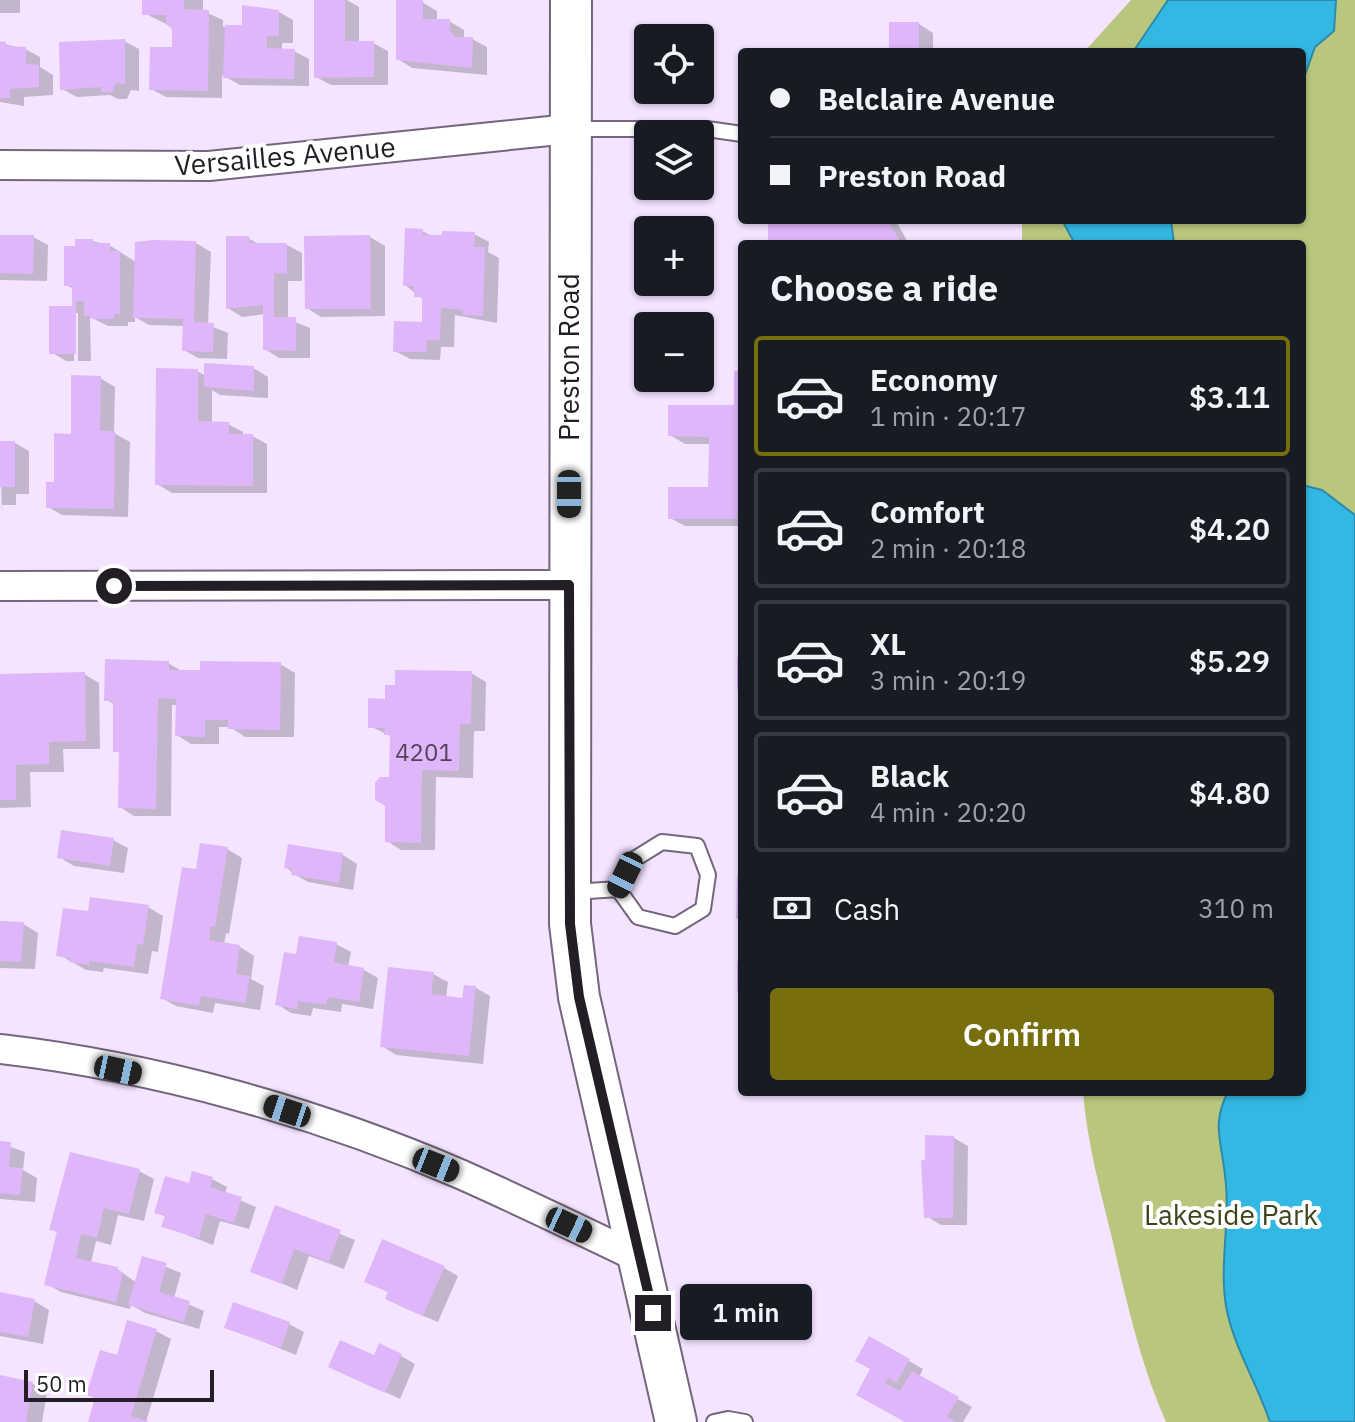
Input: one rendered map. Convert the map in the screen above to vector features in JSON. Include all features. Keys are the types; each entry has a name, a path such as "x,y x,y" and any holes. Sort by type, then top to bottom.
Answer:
{"main road":[{"name":"Preston Road","path":"571,0 570,892 579,997 676,1422"}],"street":[{"name":"Versailles Avenue","path":"0,165 236,164 569,129"},
{"path":"0,586 569,585"},
{"path":"0,1049 127,1072 276,1108 459,1174 641,1259"}],"lane":[{"path":"569,129 616,127 738,134"},
{"path":"662,842 697,846 708,875 703,909 675,926 638,917 618,889 633,860 662,842"},
{"path":"570,892 618,889"},
{"path":"714,1422 728,1419 745,1422"}],"green space":[{"name":"Lakeside Park","path":"1131,0 1355,0 1355,1422 1166,1422 1134,1331 1099,1183 1084,1096 1306,1096 1306,240 1022,240 1022,224 1306,224 1306,48 1088,48"}],"water":[{"path":"1168,0 1336,0 1334,31 1315,47 1306,72 1306,48 1136,48"},
{"path":"1064,224 1172,224 1174,240 1073,240"},
{"path":"1306,486 1322,490 1355,515 1355,1422 1270,1422 1234,1336 1224,1290 1227,1208 1219,1134 1226,1096 1306,1096"}],"building":[{"path":"142,0 184,0 184,9 209,10 208,91 149,90 150,47 172,47 172,29 166,24 166,15 142,15"},
{"path":"314,0 345,0 345,41 374,41 374,77 314,78"},
{"path":"396,0 423,0 423,19 450,19 450,31 456,37 473,37 472,68 396,60"},
{"path":"242,5 279,10 279,36 267,36 267,48 295,49 294,79 223,78 225,25 242,25"},
{"path":"889,22 919,22 919,48 889,48"},
{"path":"125,39 125,84 116,83 112,92 101,92 101,87 60,90 59,42"},
{"path":"0,41 6,42 6,46 26,47 26,64 39,65 39,87 10,89 10,98 0,98"},
{"path":"768,224 890,224 900,240 768,240"},
{"path":"405,228 423,229 423,235 442,235 442,231 475,232 474,247 485,247 483,316 463,315 463,310 441,308 440,340 427,340 426,352 393,352 394,321 422,322 422,297 414,297 414,286 403,286"},
{"path":"0,235 34,235 33,274 0,273"},
{"path":"370,235 371,309 305,309 304,236"},
{"path":"226,236 249,236 249,243 287,243 287,274 274,273 274,317 296,317 296,351 263,350 263,305 226,309"},
{"path":"75,239 110,243 110,251 120,251 120,314 114,314 114,319 91,319 91,316 84,316 84,301 76,301 76,354 49,354 49,306 72,306 72,286 64,286 64,246 75,246"},
{"path":"196,241 194,322 214,323 213,352 182,351 183,319 133,318 135,242"},
{"path":"204,363 254,366 254,391 204,387"},
{"path":"156,368 198,369 198,421 229,422 229,434 253,434 253,486 155,485"},
{"path":"734,371 738,371 738,519 668,519 668,487 708,487 709,437 668,436 668,405 734,405"},
{"path":"71,375 101,376 100,431 115,431 114,509 46,508 46,482 54,482 54,433 71,434"},
{"path":"0,441 15,441 15,487 0,487"},
{"path":"105,659 169,661 169,670 200,670 200,661 281,662 280,730 228,729 228,720 205,720 205,737 175,736 176,699 158,698 156,809 118,808 119,752 113,752 113,701 104,701"},
{"path":"395,670 472,671 471,724 460,724 459,771 422,770 421,843 385,842 385,806 375,800 375,783 380,777 389,777 390,735 384,735 385,728 368,728 368,698 385,699 385,685 395,685"},
{"path":"85,672 86,741 49,742 49,764 16,765 16,800 0,800 0,674"},
{"path":"61,830 114,838 110,866 57,858"},
{"path":"200,843 228,847 215,927 211,926 209,940 240,945 236,974 250,976 245,1003 201,996 199,1006 160,999 182,867 196,869"},
{"path":"288,844 343,853 339,883 291,875 292,869 284,868"},
{"path":"737,876 738,876 738,919"},
{"path":"90,897 149,905 143,945 137,944 134,967 89,961 89,965 56,956 63,908 88,911"},
{"path":"0,921 24,922 21,962 0,961"},
{"path":"299,936 337,942 334,962 364,968 359,1002 328,997 326,1005 298,1001 297,1009 275,1005 284,952 296,954"},
{"path":"388,967 434,972 431,994 462,998 464,985 476,986 469,1056 380,1047"},
{"path":"925,1135 954,1136 953,1218 924,1218 921,1160 925,1160"},
{"path":"0,1141 11,1142 9,1167 23,1168 20,1195 0,1193"},
{"path":"70,1152 140,1169 129,1214 104,1208 97,1238 81,1234 76,1258 118,1267 117,1271 123,1272 116,1302 44,1285 57,1231 49,1230"},
{"path":"192,1171 213,1177 210,1187 242,1197 234,1223 206,1214 199,1238 161,1227 165,1216 154,1213 165,1176 189,1183"},
{"path":"275,1205 341,1230 329,1262 294,1249 282,1284 250,1272"},
{"path":"382,1239 445,1266 423,1316 385,1299 388,1292 364,1282"},
{"path":"142,1256 167,1263 159,1292 190,1301 184,1322 128,1305"},
{"path":"0,1292 35,1299 28,1337 0,1332"},
{"path":"233,1302 290,1322 281,1348 224,1328"},
{"path":"127,1320 157,1329 131,1416 150,1422 88,1422 95,1398 86,1395 100,1350 117,1355"},
{"path":"869,1336 910,1359 896,1383 888,1378 885,1383 900,1391 912,1371 959,1397 947,1417 956,1422 905,1422 856,1395 870,1369 855,1361"},
{"path":"340,1340 374,1355 379,1343 402,1354 385,1393 328,1367"},
{"path":"0,1375 33,1382 26,1422 0,1422"}],"route":[{"path":"114,586 569,585 570,924 579,997 653,1313"}]}
